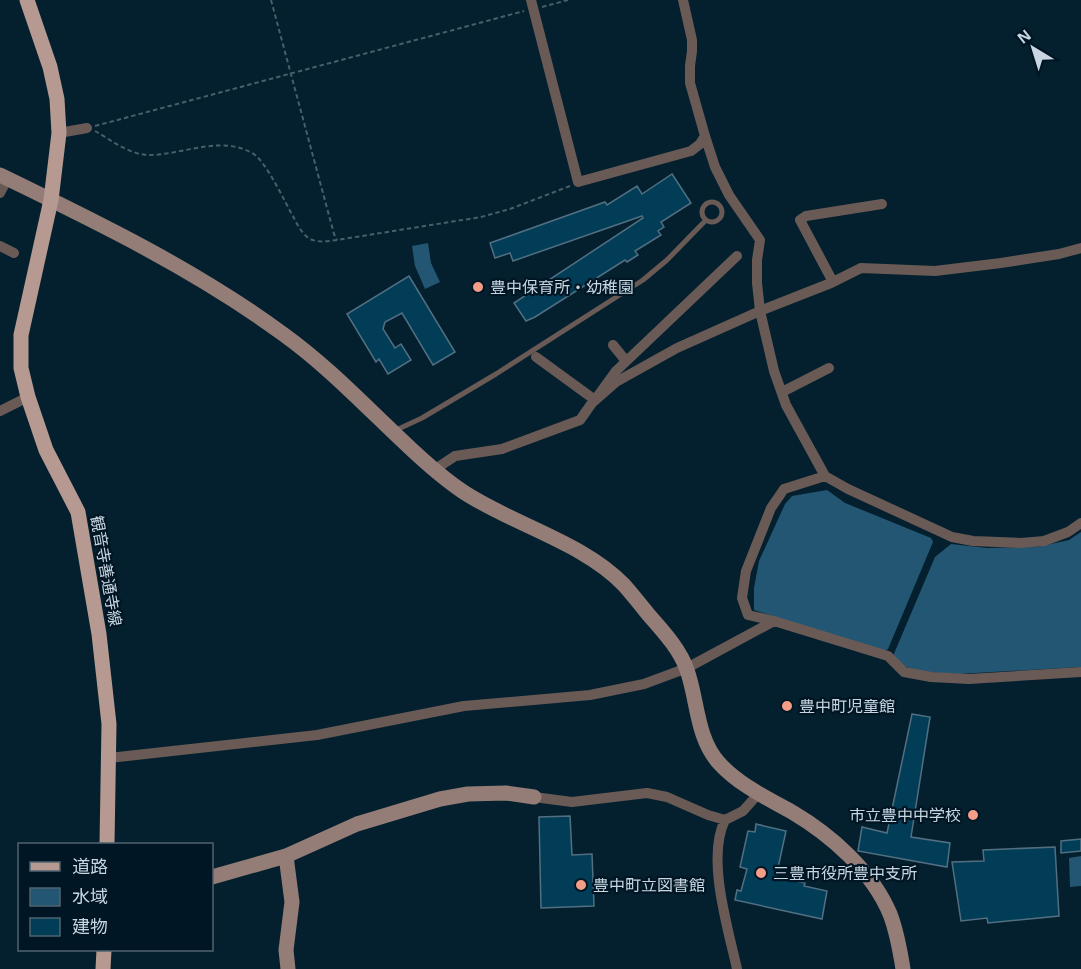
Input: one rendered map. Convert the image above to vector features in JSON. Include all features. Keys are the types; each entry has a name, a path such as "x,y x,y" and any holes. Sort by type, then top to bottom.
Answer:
{"main road":[{"name":"観音寺善通寺線","path":"27,0 50,67 57,99 59,132 51,200 21,335 21,368 28,398 46,450 78,512 99,634 109,724 107,843"},
{"path":"103,969 104,951"}],"street":[{"path":"683,0 692,40 690,83 705,136 715,167 729,195 760,240 757,283 760,311 774,371 786,405 825,476 952,537 973,541 1021,543 1044,541 1068,532 1081,523"},
{"path":"532,4 578,182 691,151 700,144 705,136"},
{"path":"59,132 87,128"},
{"path":"0,193 4,177 182,269 284,335 328,371 434,470 462,492 603,566 623,584 667,636 687,668 701,730 717,760 731,775 810,822 838,844 877,891 889,914 903,969"},
{"path":"833,282 800,220 806,216 882,204"},
{"path":"0,246 14,253"},
{"path":"595,400 616,382 677,348 861,268 935,271 1059,254 1081,248"},
{"path":"434,470 454,456 502,449 580,420 616,371 737,256"},
{"path":"612,345 626,361"},
{"path":"536,357 595,400"},
{"path":"782,392 829,368"},
{"path":"0,411 28,398"},
{"path":"825,476 784,489 771,508 746,572 742,598 748,615 888,656 904,672 931,677 969,679 1081,672"},
{"path":"109,758 317,735 464,706 590,695 644,684 687,668 774,621"},
{"path":"213,877 286,856 357,824 440,799 468,794 507,793 572,802 647,794 667,797 708,815 726,820"},
{"path":"737,969 719,882 720,830 726,820 743,812 759,793"},
{"path":"286,856 292,902 286,950 288,969"}],"lane":[{"path":"709,201 719,204 722,210 719,219 712,222 706,220 701,211 704,205 709,201"},
{"path":"392,432 422,418 496,374 643,280 667,260 706,220"}],"path":[{"path":"271,0 337,240"},
{"path":"568,0 532,4 291,73 88,127 135,153 148,155 216,145 238,147 254,153 266,167 299,228 309,239 318,242 481,217 510,209 578,182"}],"water":[{"path":"428,243 431,263 440,282 425,289 415,266 412,246"},
{"path":"827,490 845,503 931,538 933,542 888,649 883,652 754,610 754,588 759,561 785,504 792,496"},
{"path":"1081,532 1081,667 958,674 924,672 906,667 893,656 935,557 951,544 987,548 1037,547 1069,540"},
{"path":"1081,856 1081,886 1070,887 1069,858"}],"building":[{"path":"672,174 691,203 661,222 664,227 658,231 661,235 635,251 638,255 627,262 625,260 526,321 514,303 643,218 642,216 513,261 510,253 495,258 490,243 605,202 607,205 637,186 642,194"},
{"path":"409,276 455,352 433,365 402,313 385,322 383,329 395,348 401,344 411,360 388,374 379,359 376,362 347,314"},
{"path":"912,714 930,717 911,837 950,843 947,867 858,851 862,827 887,833"},
{"path":"570,816 572,855 592,854 594,906 541,908 539,817"},
{"name":"三豊市役所豊中支所","path":"756,824 786,831 776,877 805,883 804,886 827,891 822,919 735,900 737,890 741,891 747,869 740,867 748,831 755,832"},
{"path":"1081,839 1081,851 1061,853 1061,841"},
{"path":"1055,847 1059,916 988,923 987,918 961,921 952,862 984,861 983,850"}],"place":[{"name":"豊中保育所・幼稚園","path":"478,287"},
{"name":"豊中町児童館","path":"787,706"},
{"name":"市立豊中中学校","path":"973,815"},
{"name":"三豊市役所豊中支所","path":"761,873"},
{"name":"豊中町立図書館","path":"581,885"}]}
